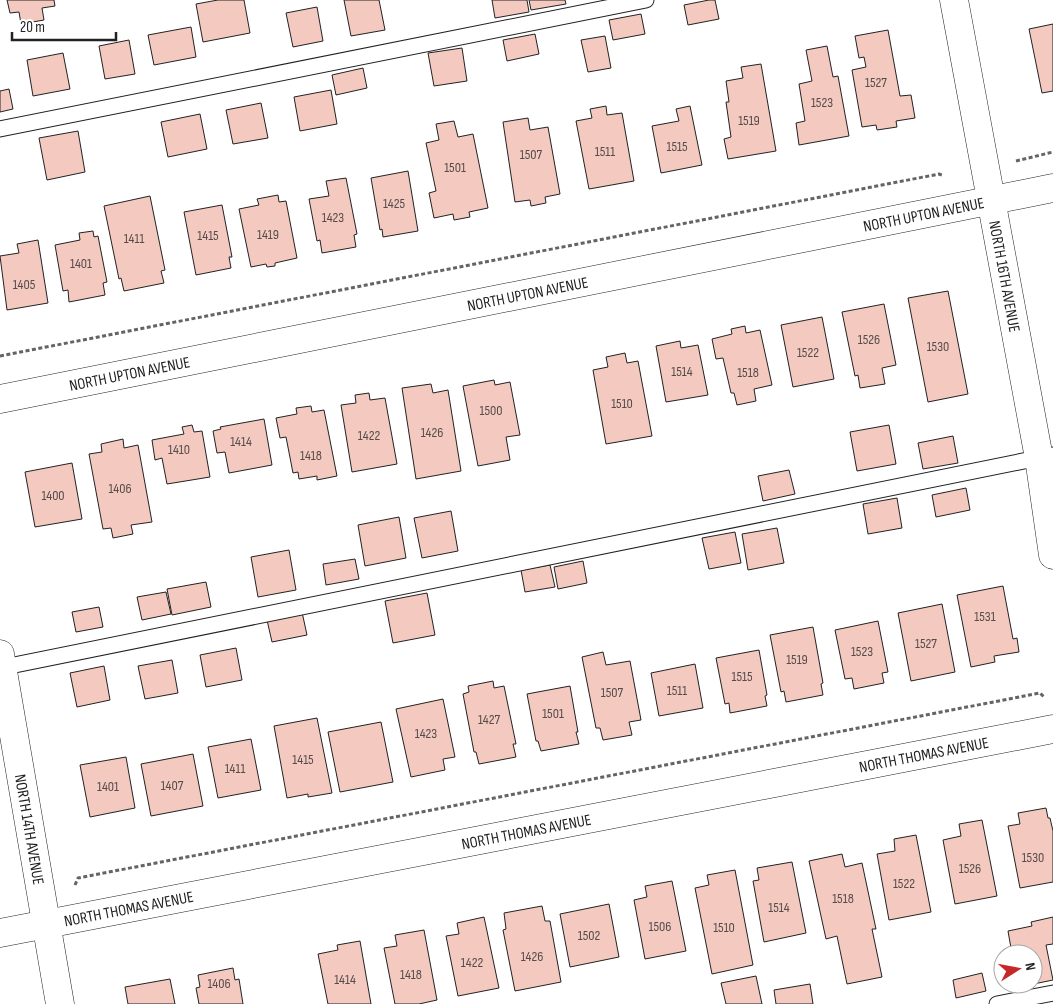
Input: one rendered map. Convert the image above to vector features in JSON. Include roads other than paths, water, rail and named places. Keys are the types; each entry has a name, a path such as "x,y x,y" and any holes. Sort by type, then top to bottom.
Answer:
{"street":[{"name":"NORTH 16TH AVENUE","path":"954,0 991,200 1046,456 1053,555"},
{"name":"NORTH UPTON AVENUE","path":"0,399 1053,188"},
{"name":"NORTH 14TH AVENUE","path":"1,663 60,1004"},
{"name":"NORTH THOMAS AVENUE","path":"0,933 1053,729"}],"lane":[{"path":"0,129 646,0"},
{"path":"1,663 1046,456"},
{"path":"997,1004 1053,993"}]}
